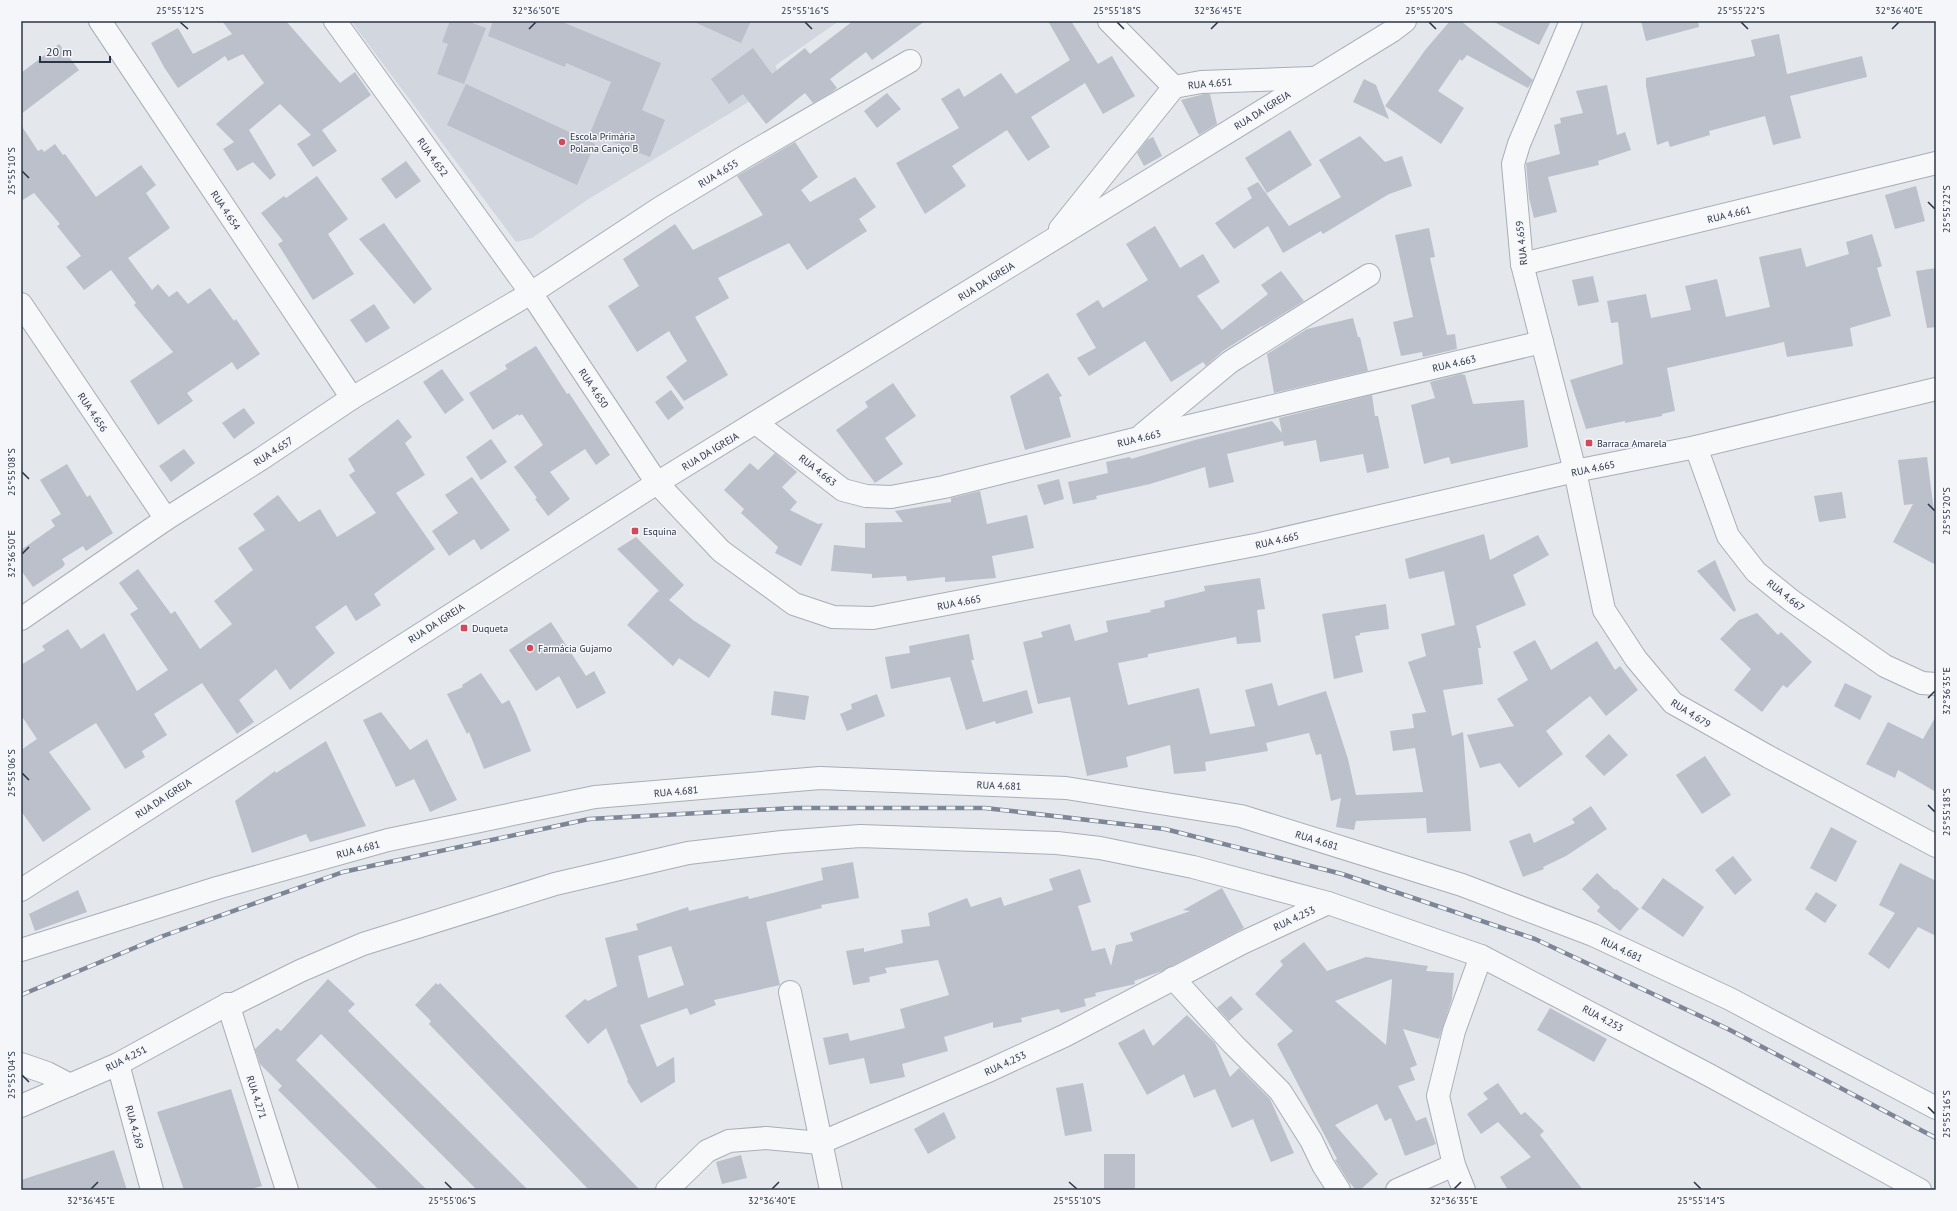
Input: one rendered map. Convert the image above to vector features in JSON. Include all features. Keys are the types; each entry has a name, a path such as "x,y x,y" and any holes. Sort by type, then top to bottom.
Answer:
{"street":[{"name":"RUA 4.654","path":"100,21 352,398"},
{"name":"RUA 4.652","path":"335,21 531,293"},
{"name":"RUA 4.651","path":"1108,21 1174,87 1201,82 1314,78"},
{"name":"RUA DA IGREJA","path":"21,890 657,483 1405,21"},
{"name":"RUA 4.659","path":"1571,21 1518,144 1513,164 1522,264 1575,471"},
{"name":"RUA 4.655","path":"531,293 660,208 910,61"},
{"path":"1050,241 1174,87"},
{"name":"RUA 4.661","path":"1522,264 1936,163"},
{"path":"1139,438 1230,362 1369,275"},
{"name":"RUA 4.657","path":"21,619 166,519 261,459 352,398 531,293"},
{"name":"RUA 4.650","path":"531,293 657,483"},
{"name":"RUA 4.656","path":"21,304 166,519"},
{"name":"RUA 4.663","path":"756,422 843,490 866,496 891,497 944,487 1139,438 1542,342"},
{"name":"RUA 4.665","path":"657,483 721,551 794,604 833,617 872,618 1260,544 1575,471 1696,447 1936,389"},
{"name":"RUA 4.667","path":"1696,447 1728,536 1756,572 1792,601 1885,666 1922,683 1936,684"},
{"name":"RUA 4.679","path":"1575,471 1604,610 1636,659 1672,703 1936,846"},
{"name":"RUA 4.681","path":"21,950 217,888 388,840 595,797 820,778 1066,788 1241,816 1462,885 1593,935 1715,993 1936,1108"},
{"name":"RUA 4.251","path":"21,1106 118,1064 228,1004 232,1005 300,971 363,944 555,884 688,853 782,842 860,836 1064,844 1100,848 1193,867 1328,903"},
{"name":"RUA 4.253","path":"669,1189 707,1151 729,1141 766,1138 820,1143 986,1072 1064,1036 1242,943 1328,903 1481,956 1716,1078 1920,1190"},
{"path":"1464,1190 1454,1165 1438,1096 1454,1031 1481,956"},
{"path":"1173,978 1233,1044 1280,1090 1311,1140 1323,1165 1339,1190"},
{"path":"790,992 820,1143 832,1190"},
{"name":"RUA 4.271","path":"228,1004 287,1190"},
{"path":"21,1064 47,1073 70,1085"},
{"name":"RUA 4.269","path":"118,1064 152,1190"},
{"path":"1398,1190 1454,1165"}],"shaded area":[{"name":"Escola Primária Polana Caniço B","path":"351,21 839,21 776,65 778,84 587,200 532,238 516,242"}],"building":[{"path":"222,21 286,21 340,83 355,72 371,95 322,130 337,151 313,167 297,144 311,135 280,104 249,130 276,175 270,180 253,162 237,171 223,149 234,142 216,124 264,83 243,54 228,61 225,56 178,88 164,67 151,43 178,28 193,54 232,34"},
{"path":"450,21 467,21 486,28 464,84 437,74 448,44 442,42"},
{"path":"493,21 560,21 661,63 642,110 665,120 650,157 590,133 611,82 566,63 565,67 488,36"},
{"path":"692,21 751,21 741,43"},
{"path":"853,21 925,21 872,60 866,52 830,79 837,88 832,92 813,103 805,93 766,124 743,94 729,104 711,79 753,48 772,74 805,48 810,54"},
{"path":"1048,21 1071,21 1098,64 1112,56 1135,96 1103,114 1085,83 1031,117 1050,147 1028,161 1007,130 952,166 966,186 925,214 896,163 959,128 941,99 959,88 964,97 1001,73 1016,94 1070,60"},
{"path":"1450,21 1461,21 1533,80 1528,88 1467,55 1462,61 1460,59 1438,91 1464,108 1441,144 1385,106 1426,49"},
{"path":"1492,21 1551,21 1539,45"},
{"path":"1641,21 1698,21 1699,27 1646,41"},
{"path":"1779,34 1787,74 1862,56 1867,77 1790,96 1801,138 1773,145 1765,116 1709,131 1710,135 1670,147 1668,141 1657,145 1646,86 1646,78 1755,56 1751,40"},
{"path":"59,44 79,70 21,114 21,73"},
{"path":"1364,79 1376,85 1389,119 1353,102"},
{"path":"466,84 595,144 577,185 447,125"},
{"path":"1607,85 1617,135 1625,132 1631,150 1598,161 1599,165 1548,177 1557,212 1534,218 1529,198 1526,163 1560,154 1554,125 1561,123 1560,118 1583,113 1576,91"},
{"path":"887,93 901,109 877,128 864,111"},
{"path":"1204,94 1210,94 1217,124 1199,135 1181,100"},
{"path":"21,125 38,151 42,149 44,152 55,144 63,155 65,154 96,197 141,165 156,185 146,193 170,228 128,258 152,290 158,284 169,297 177,291 188,304 210,288 234,321 236,319 260,354 237,370 232,362 187,393 193,401 158,425 130,381 173,352 134,305 136,303 111,270 84,290 66,267 81,256 57,226 60,224 34,193 21,201"},
{"path":"1290,130 1312,165 1267,193 1245,158"},
{"path":"1360,136 1385,162 1402,156 1412,186 1389,194 1323,234 1321,231 1283,253 1268,226 1234,249 1215,223 1252,198 1247,188 1258,182 1289,226 1341,197 1319,160"},
{"path":"1153,137 1162,156 1144,166 1137,153 1147,140"},
{"path":"795,142 818,177 801,190 810,202 855,177 876,207 859,219 867,231 807,270 789,243 718,278 729,298 695,317 728,375 684,401 666,377 687,361 669,331 637,352 608,306 639,286 623,259 675,224 693,250 763,215 737,176"},
{"path":"406,161 421,181 396,199 381,179"},
{"path":"317,176 348,219 328,234 354,274 313,300 278,244 283,241 261,213 284,196 286,198"},
{"path":"1916,186 1925,221 1895,229 1885,195"},
{"path":"384,223 432,289 414,304 359,239"},
{"path":"1155,226 1180,268 1203,254 1220,282 1197,296 1222,330 1268,294 1261,285 1281,271 1304,301 1223,351 1206,366 1203,362 1171,382 1145,341 1089,376 1077,358 1096,348 1076,314 1098,300 1103,308 1148,280 1126,244"},
{"path":"1429,228 1435,257 1430,258 1447,335 1455,334 1457,349 1423,357 1422,352 1401,356 1393,322 1413,317 1395,235"},
{"path":"1872,234 1882,266 1877,268 1891,316 1850,328 1853,346 1787,357 1784,342 1667,368 1675,411 1662,414 1662,416 1625,423 1625,421 1586,429 1570,380 1623,364 1618,322 1611,323 1607,301 1646,294 1651,318 1691,310 1685,286 1717,279 1726,317 1770,307 1759,257 1801,248 1806,267 1849,254 1846,242"},
{"path":"1936,268 1936,327 1927,328 1916,271"},
{"path":"1593,276 1599,302 1578,306 1572,280"},
{"path":"374,304 390,328 366,343 350,320"},
{"path":"1353,318 1358,337 1360,337 1368,371 1274,393 1267,354 1307,329"},
{"path":"536,346 567,394 569,393 610,455 596,465 585,449 550,472 570,499 548,516 535,499 537,498 514,467 543,445 522,414 519,416 518,414 493,430 469,393 507,369 505,365"},
{"path":"442,369 464,400 445,414 423,382"},
{"path":"1048,373 1062,396 1059,397 1071,437 1025,450 1010,396"},
{"path":"1461,374 1465,375 1473,404 1524,400 1528,447 1451,464 1449,457 1424,464 1411,405 1435,398 1430,382"},
{"path":"893,383 916,416 885,438 903,464 875,483 836,430 868,407 865,402"},
{"path":"671,390 684,408 668,420 655,402"},
{"path":"1372,395 1375,416 1378,416 1389,468 1367,473 1363,454 1320,462 1316,440 1284,446 1283,441 1227,454 1234,482 1209,488 1205,467 1150,484 1096,496 1097,499 1073,504 1068,482 1108,473 1106,462 1130,457 1131,459 1195,440 1272,421 1282,433 1279,418"},
{"path":"244,408 255,423 234,439 222,423"},
{"path":"398,419 412,437 405,443 425,475 396,493 435,549 374,594 381,605 356,621 346,605 315,627 335,653 290,690 276,669 239,700 254,722 237,734 202,683 154,714 167,735 142,751 145,757 125,769 96,723 49,752 91,809 43,842 21,811 21,750 37,739 21,715 21,665 45,650 42,646 68,629 81,649 104,633 137,691 168,670 130,614 138,609 119,583 138,569 171,614 175,611 200,649 232,624 214,601 253,570 238,548 265,530 253,514 278,495 299,522 320,509 337,537 376,513 349,475 355,471 348,459"},
{"path":"491,439 507,462 481,480 466,457"},
{"path":"184,449 195,463 171,482 159,466"},
{"path":"775,453 797,472 782,487 797,502 790,510 818,524 823,523 801,566 775,553 778,547 741,513 744,509 724,490 750,463 758,470"},
{"path":"1927,457 1936,527 1936,565 1893,542 1913,504 1904,505 1898,460"},
{"path":"67,464 87,497 90,495 113,533 86,551 83,546 62,559 65,564 63,567 33,587 21,570 21,550 55,526 51,520 61,514 40,480"},
{"path":"472,477 510,530 481,550 474,539 449,556 432,531 458,513 445,495"},
{"path":"1059,479 1064,499 1044,505 1037,485"},
{"path":"980,491 987,524 1027,515 1034,548 992,556 996,578 945,582 945,577 907,581 906,576 872,578 872,574 831,571 834,545 865,548 865,523 903,522 895,511 951,502 951,498"},
{"path":"1842,492 1846,518 1819,522 1814,496"},
{"path":"1484,534 1490,560 1538,535 1549,555 1513,575 1526,605 1476,626 1481,648 1478,648 1483,684 1443,690 1452,736 1463,732 1471,831 1427,833 1426,818 1356,821 1354,830 1336,827 1341,798 1331,801 1321,754 1316,755 1309,733 1266,743 1268,751 1205,762 1206,771 1174,774 1170,745 1126,757 1128,767 1087,776 1070,697 1038,704 1023,642 1043,637 1041,632 1070,624 1075,641 1108,632 1106,621 1151,612 1150,610 1165,607 1164,601 1205,591 1204,586 1260,578 1265,609 1257,610 1261,642 1237,644 1236,637 1148,654 1148,657 1118,663 1128,705 1199,688 1210,734 1255,726 1245,690 1272,683 1278,706 1326,691 1348,759 1356,795 1423,792 1415,748 1393,751 1390,731 1414,728 1412,714 1426,712 1408,662 1426,656 1421,634 1455,625 1444,571 1409,579 1405,559"},
{"path":"636,537 684,585 669,600 693,620 731,645 709,678 679,658 673,666 627,625 658,591 660,592 617,549"},
{"path":"1715,560 1736,610 1734,612 1697,571"},
{"path":"1386,604 1389,629 1360,633 1360,635 1355,636 1363,672 1334,679 1322,614"},
{"path":"1757,613 1778,635 1781,632 1812,662 1787,688 1783,685 1762,712 1734,690 1751,669 1720,639 1739,620"},
{"path":"551,622 586,676 594,671 606,693 577,709 559,676 536,691 509,650"},
{"path":"969,634 974,660 971,660 983,702 1027,690 1033,713 996,724 995,721 966,730 950,677 891,689 885,657 910,653 909,646"},
{"path":"1535,640 1551,670 1597,641 1615,670 1620,666 1638,690 1606,716 1590,696 1546,731 1563,754 1519,788 1500,763 1480,768 1467,735 1514,726 1497,699 1528,680 1513,652"},
{"path":"481,673 502,704 509,700 531,751 484,769 469,732 467,734 447,694 463,687 462,685"},
{"path":"1845,683 1872,696 1860,720 1834,706"},
{"path":"774,691 809,696 805,720 771,715"},
{"path":"877,694 885,716 847,731 840,714 852,709 851,704"},
{"path":"381,712 410,750 427,739 457,800 430,812 414,779 396,787 363,720"},
{"path":"1936,716 1936,792 1898,770 1895,778 1866,764 1888,722 1923,739"},
{"path":"1609,734 1628,755 1604,776 1585,756"},
{"path":"326,741 366,826 310,842 306,834 252,853 235,801 275,771 276,773"},
{"path":"1705,756 1731,795 1702,814 1676,775"},
{"path":"1591,806 1607,829 1566,856 1543,867 1544,869 1523,877 1509,841 1530,833 1534,843 1575,823 1572,819"},
{"path":"1831,827 1857,841 1836,882 1810,868"},
{"path":"1733,856 1752,880 1735,895 1715,870"},
{"path":"853,862 859,898 821,905 822,908 766,922 780,985 714,1000 716,1005 690,1015 687,1008 640,1025 657,1067 674,1057 675,1082 641,1103 627,1081 628,1080 606,1028 588,1044 565,1016 585,999 588,1001 617,986 605,938 638,930 636,924 688,907 689,911 748,896 749,899 823,880 821,868","holes":["671,946 684,985 648,998 638,956"]},
{"path":"1900,863 1936,881 1936,936 1918,927 1889,969 1868,954 1895,913 1879,905"},
{"path":"1080,869 1091,902 1078,906 1092,951 1105,948 1111,966 1116,945 1133,941 1130,933 1190,911 1183,910 1222,888 1244,928 1162,971 1134,981 1135,984 1095,993 1096,996 1084,999 1086,1006 1061,1013 1059,1009 1021,1018 1022,1022 993,1028 993,1022 944,1037 948,1051 902,1064 905,1077 870,1084 864,1058 829,1065 823,1038 848,1033 850,1041 905,1028 900,1009 949,995 938,960 885,968 887,973 869,977 870,982 853,985 846,951 864,948 864,952 903,943 901,930 930,926 928,913 967,898 971,907 1001,897 1004,906 1053,890 1049,879"},
{"path":"1597,873 1639,909 1620,931 1597,911 1600,907 1582,889"},
{"path":"1663,878 1704,907 1683,937 1641,908"},
{"path":"78,890 87,912 35,931 29,914"},
{"path":"1816,892 1837,905 1825,923 1805,909"},
{"path":"1304,942 1327,971 1366,957 1428,966 1426,971 1454,973 1452,999 1439,1039 1403,1029 1417,1065 1410,1068 1415,1080 1398,1086 1416,1121 1426,1117 1436,1144 1405,1156 1391,1118 1385,1121 1377,1104 1335,1125 1378,1174 1360,1190 1356,1190 1348,1181 1335,1160 1337,1159 1277,1044 1293,1031 1255,994 1283,965 1280,961","holes":["1392,979 1386,1045 1335,1001"]},
{"path":"328,979 355,1004 348,1011 528,1190 477,1190 321,1034 296,1060 427,1190 379,1190 278,1090 282,1086 260,1064 255,1049 277,1028 281,1031"},
{"path":"436,983 438,985 440,983 640,1190 589,1190 429,1024 431,1021 415,1005"},
{"path":"1231,996 1243,1009 1229,1021 1217,1008"},
{"path":"1550,1008 1607,1039 1594,1062 1537,1030"},
{"path":"1187,1015 1215,1043 1230,1077 1239,1068 1270,1099 1294,1153 1271,1162 1253,1119 1232,1128 1215,1089 1194,1098 1184,1074 1147,1095 1118,1043 1144,1029 1153,1046"},
{"path":"1083,1083 1092,1131 1065,1136 1056,1088"},
{"path":"1498,1083 1521,1115 1525,1112 1544,1131 1540,1135 1583,1190 1508,1190 1500,1177 1531,1157 1498,1122 1481,1134 1467,1114 1488,1099 1483,1093"},
{"path":"231,1089 262,1186 248,1190 184,1190 157,1112"},
{"path":"944,1112 956,1138 928,1154 914,1129"},
{"path":"114,1150 127,1190 21,1190 21,1180"},
{"path":"1104,1154 1135,1154 1135,1190 1104,1190"},
{"path":"741,1155 747,1178 722,1184 716,1162"}],"railway":[{"path":"21,995 163,936 343,872 589,819 794,808 985,808 1165,829 1342,874 1535,939 1728,1029 1936,1138"}],"place":[{"name":"Escola Primária Polana Caniço B","path":"562,142"},
{"name":"Barraca Amarela","path":"1589,443"},
{"name":"Esquina","path":"635,531"},
{"name":"Duqueta","path":"464,628"},
{"name":"Farmácia Gujamo","path":"530,648"}]}
